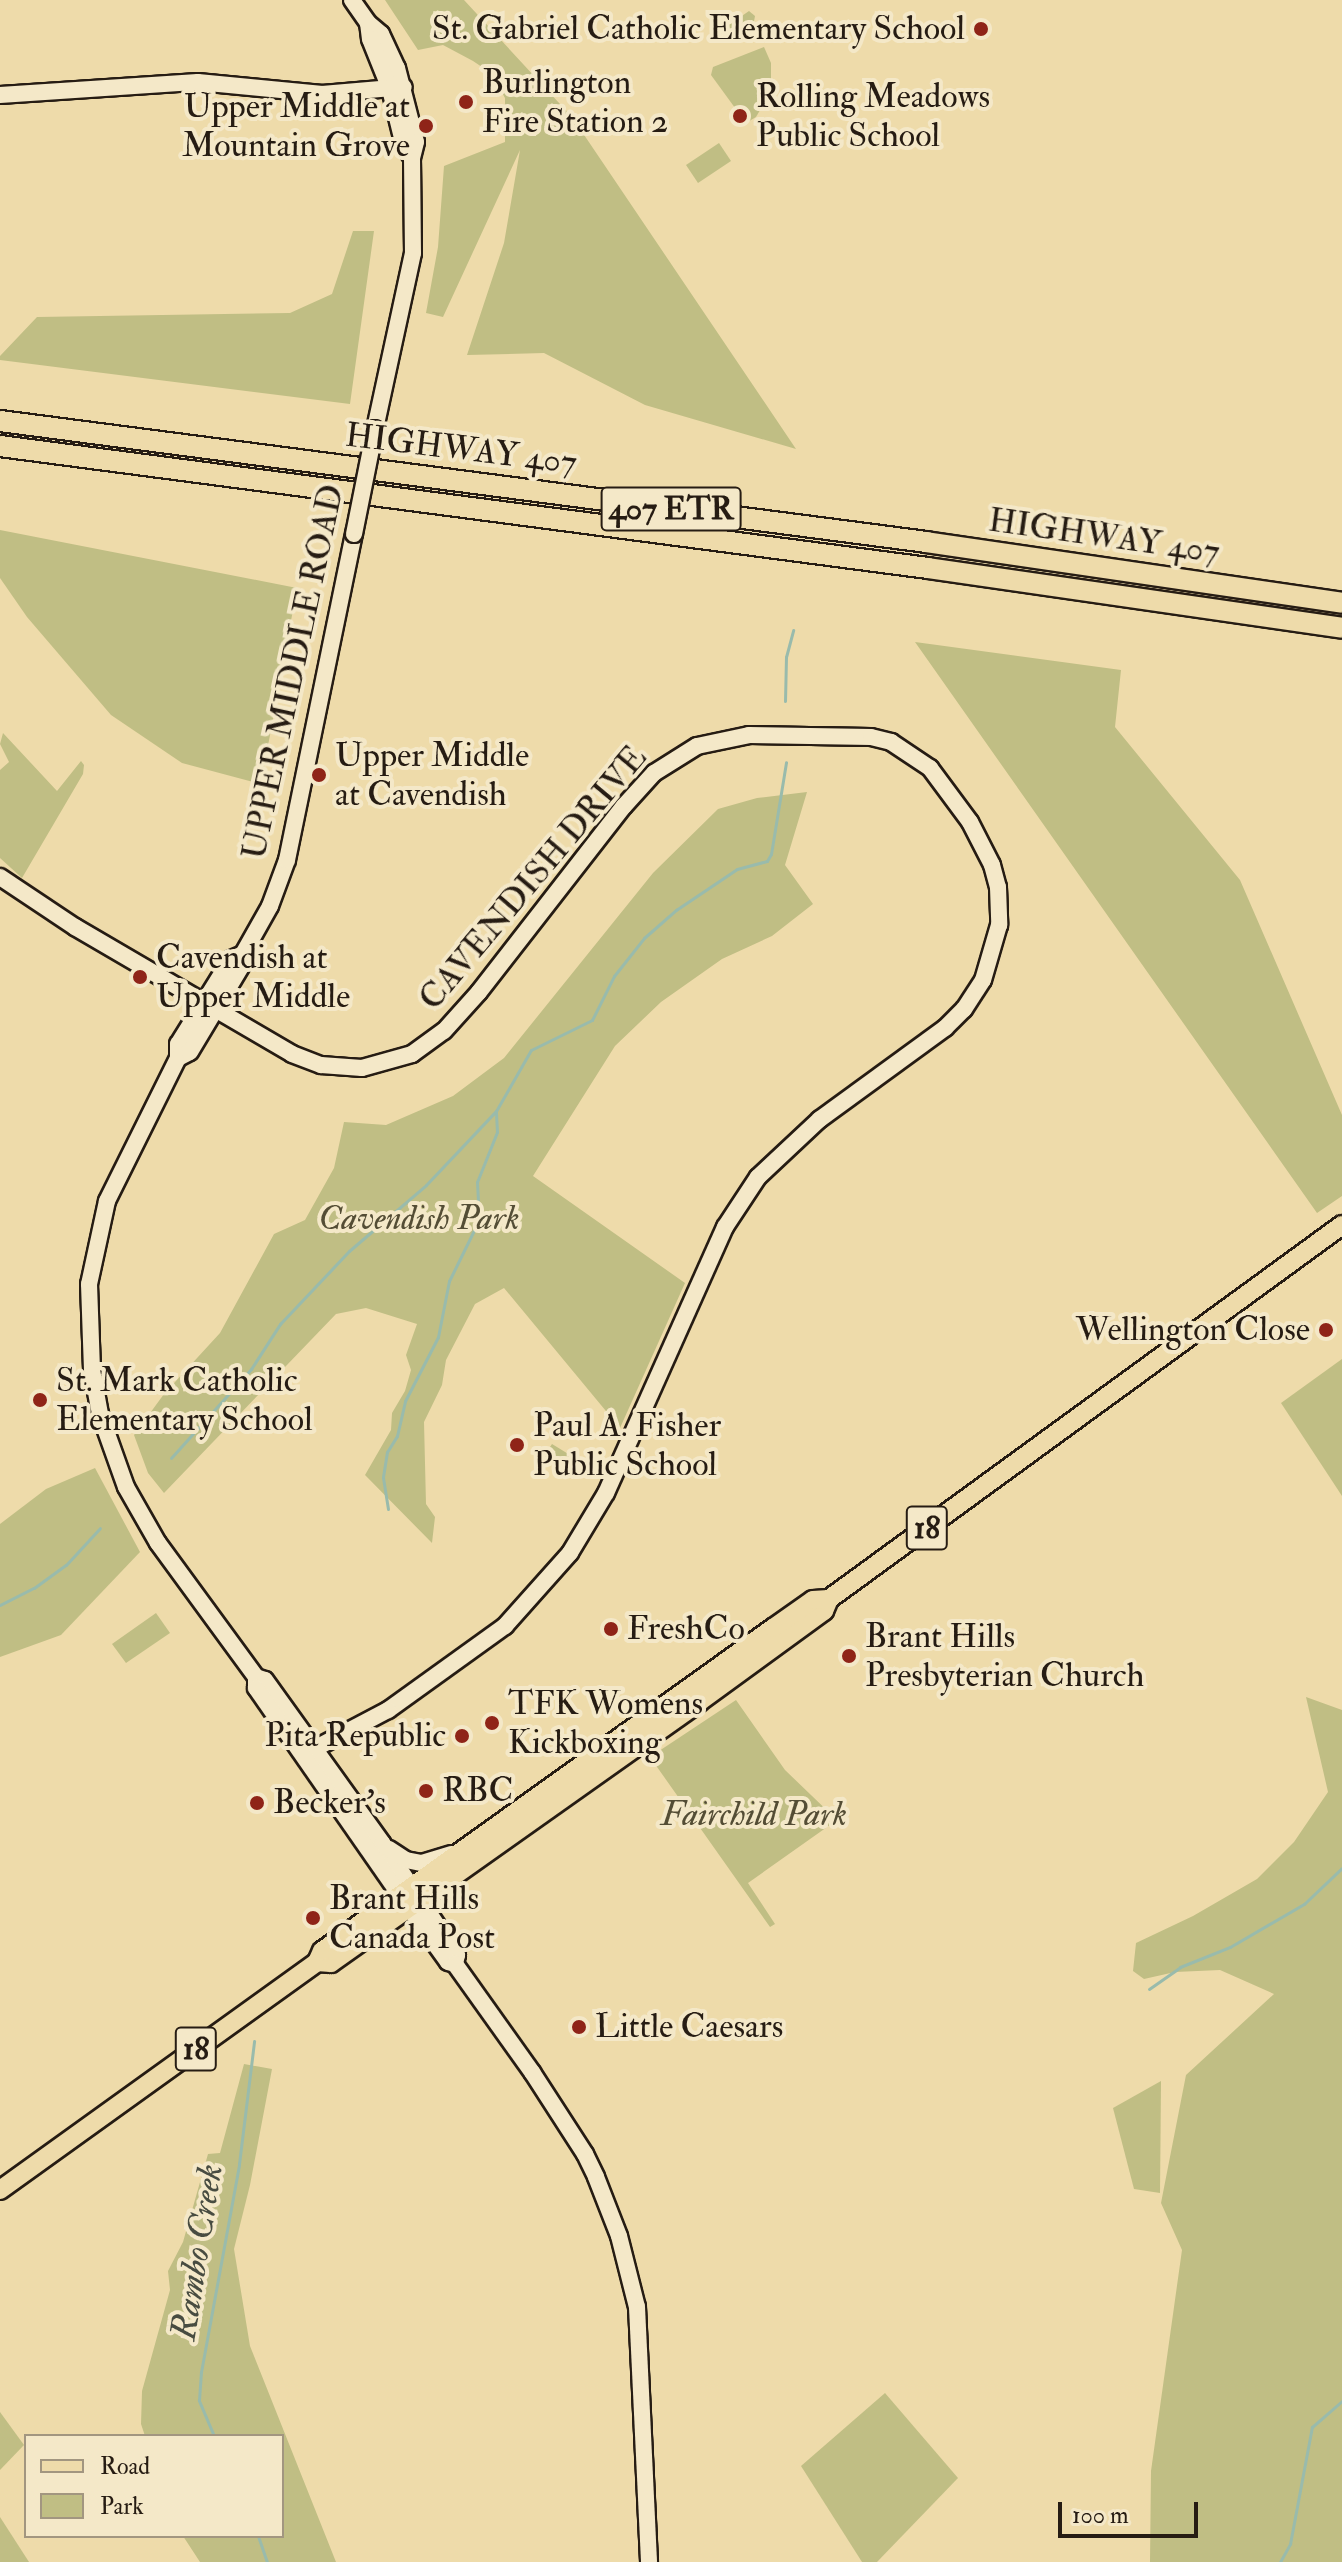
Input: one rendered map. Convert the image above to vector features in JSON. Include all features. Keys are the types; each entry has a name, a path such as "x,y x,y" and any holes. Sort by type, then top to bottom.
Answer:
{"highway":[{"name":"HIGHWAY 407","path":"0,421 926,542 1342,603"},
{"name":"HIGHWAY 407","path":"0,446 912,566 1342,628"}],"main road":[{"name":"18","path":"410,1897 824,1611 829,1599 1342,1225"},
{"name":"18","path":"0,2190 317,1962 331,1963 464,1850 813,1600 829,1599"}],"street":[{"name":"UPPER MIDDLE ROAD","path":"352,0 368,23 370,39 397,88 404,146 412,158 413,253 287,860 270,906 243,954 231,959 190,1052 178,1058 124,1162 95,1243 89,1284 92,1370 109,1441 140,1514 256,1677 256,1688 410,1897"},
{"path":"0,95 198,82 322,94 397,88"},
{"name":"CAVENDISH DRIVE","path":"0,877 75,927 292,1054 321,1065 362,1068 412,1054 444,1031 479,992 654,773 697,746 749,735 871,737 913,755 930,768 982,840 998,887 999,925 992,960 983,980 964,1009 945,1028 792,1142 758,1177 725,1227 606,1493 574,1547 544,1587 505,1626 388,1710 312,1750"},
{"name":"UPPER MIDDLE ROAD","path":"256,1677 265,1680 312,1750 382,1843 448,1962 455,1964 585,2154 619,2236 639,2328 649,2562"},
{"path":"382,1843 400,1857 422,1863 464,1850"}],"green space":[{"path":"385,0 464,0 572,117 796,449 645,405 544,353 467,355 504,243 520,150 443,317 426,313 438,247 444,166 505,142 505,98 491,73 473,61 443,45 418,50"},
{"path":"749,11 755,16 752,32 739,42 726,27"},
{"path":"764,47 771,63 771,91 756,117 746,123 711,75 713,67"},
{"path":"719,143 731,161 698,183 686,165"},
{"path":"353,231 374,231 350,404 0,360 0,356 37,317 290,313 332,294"},
{"path":"0,530 297,588 261,784 182,763 111,715 27,617 0,578"},
{"path":"915,642 1121,670 1115,727 1240,880 1342,1115 1342,1196 1317,1213"},
{"path":"3,733 57,791 81,761 84,765 83,774 22,878 0,858 0,770 9,762 0,744"},
{"name":"Cavendish Park","path":"807,792 785,865 813,904 772,936 722,959 661,1002 615,1046 533,1176 685,1283 620,1428 504,1288 475,1304 446,1360 442,1385 424,1422 426,1504 435,1517 432,1543 365,1475 391,1430 392,1413 405,1391 411,1370 406,1355 417,1324 366,1308 336,1314 164,1493 148,1473 134,1435 164,1394 220,1333 274,1234 305,1220 334,1168 344,1122 386,1125 453,1096 504,1058 653,873 718,809 757,798"},
{"path":"1342,1359 1342,1496 1281,1403"},
{"path":"552,1444 570,1455 563,1470 542,1459"},
{"path":"95,1468 140,1552 61,1635 0,1657 0,1524 46,1489"},
{"path":"156,1613 170,1633 126,1663 112,1644"},
{"path":"1306,1697 1342,1710 1342,2562 1150,2562 1151,2471 1182,2250 1161,2203 1186,2075 1274,1994 1220,1970 1175,1972 1144,1979 1133,1971 1136,1943 1193,1916 1257,1879 1294,1842 1328,1792"},
{"name":"Fairchild Park","path":"736,1700 785,1770 837,1820 748,1883 775,1924 770,1927 650,1757"},
{"path":"244,2064 272,2069 250,2185 234,2249 250,2346 336,2562 200,2562 184,2538 284,2538 284,2434 144,2434 141,2424 142,2391 170,2290 168,2271 183,2242 208,2154 220,2153"},
{"path":"1161,2081 1160,2193 1134,2189 1113,2108"},
{"path":"885,2393 958,2478 877,2562 862,2562 801,2466"},
{"path":"0,2412 24,2445 0,2470"},
{"path":"0,2517 29,2562 0,2562"}],"waterway":[{"path":"785,701 786,657 793,630"},
{"name":"Rambo Creek","path":"171,1458 251,1369 280,1324 349,1251 426,1185 496,1111 531,1050 592,1020 614,976 644,938 676,910 737,869 767,861 771,854 786,762"},
{"path":"388,1509 383,1477 387,1452 397,1436 405,1401 438,1337 449,1281 479,1220 477,1182 497,1132 496,1111"},
{"name":"Rambo Creek","path":"0,1605 34,1588 66,1565 100,1528"},
{"path":"1149,1989 1180,1967 1230,1947 1304,1904 1342,1868"},
{"name":"Rambo Creek","path":"213,2434 199,2400 201,2372 239,2164 254,2041"},
{"path":"1280,2562 1290,2544 1312,2427 1342,2401"},
{"name":"Rambo Creek","path":"259,2538 267,2562"}],"place":[{"name":"St. Gabriel Catholic Elementary School","path":"981,29"},
{"name":"Burlington Fire Station 2","path":"466,102"},
{"name":"Rolling Meadows Public School","path":"740,116"},
{"name":"Upper Middle at Mountain Grove","path":"426,126"},
{"name":"Upper Middle at Cavendish","path":"319,775"},
{"name":"Cavendish at Upper Middle","path":"140,977"},
{"name":"Wellington Close","path":"1326,1330"},
{"name":"St. Mark Catholic Elementary School","path":"40,1400"},
{"name":"Paul A. Fisher Public School","path":"517,1445"},
{"name":"FreshCo","path":"611,1629"},
{"name":"Brant Hills Presbyterian Church","path":"849,1656"},
{"name":"TFK Womens Kickboxing","path":"492,1723"},
{"name":"Pita Republic","path":"462,1736"},
{"name":"RBC","path":"426,1791"},
{"name":"Becker's","path":"257,1803"},
{"name":"Brant Hills Canada Post","path":"313,1918"},
{"name":"Little Caesars","path":"579,2027"}]}
